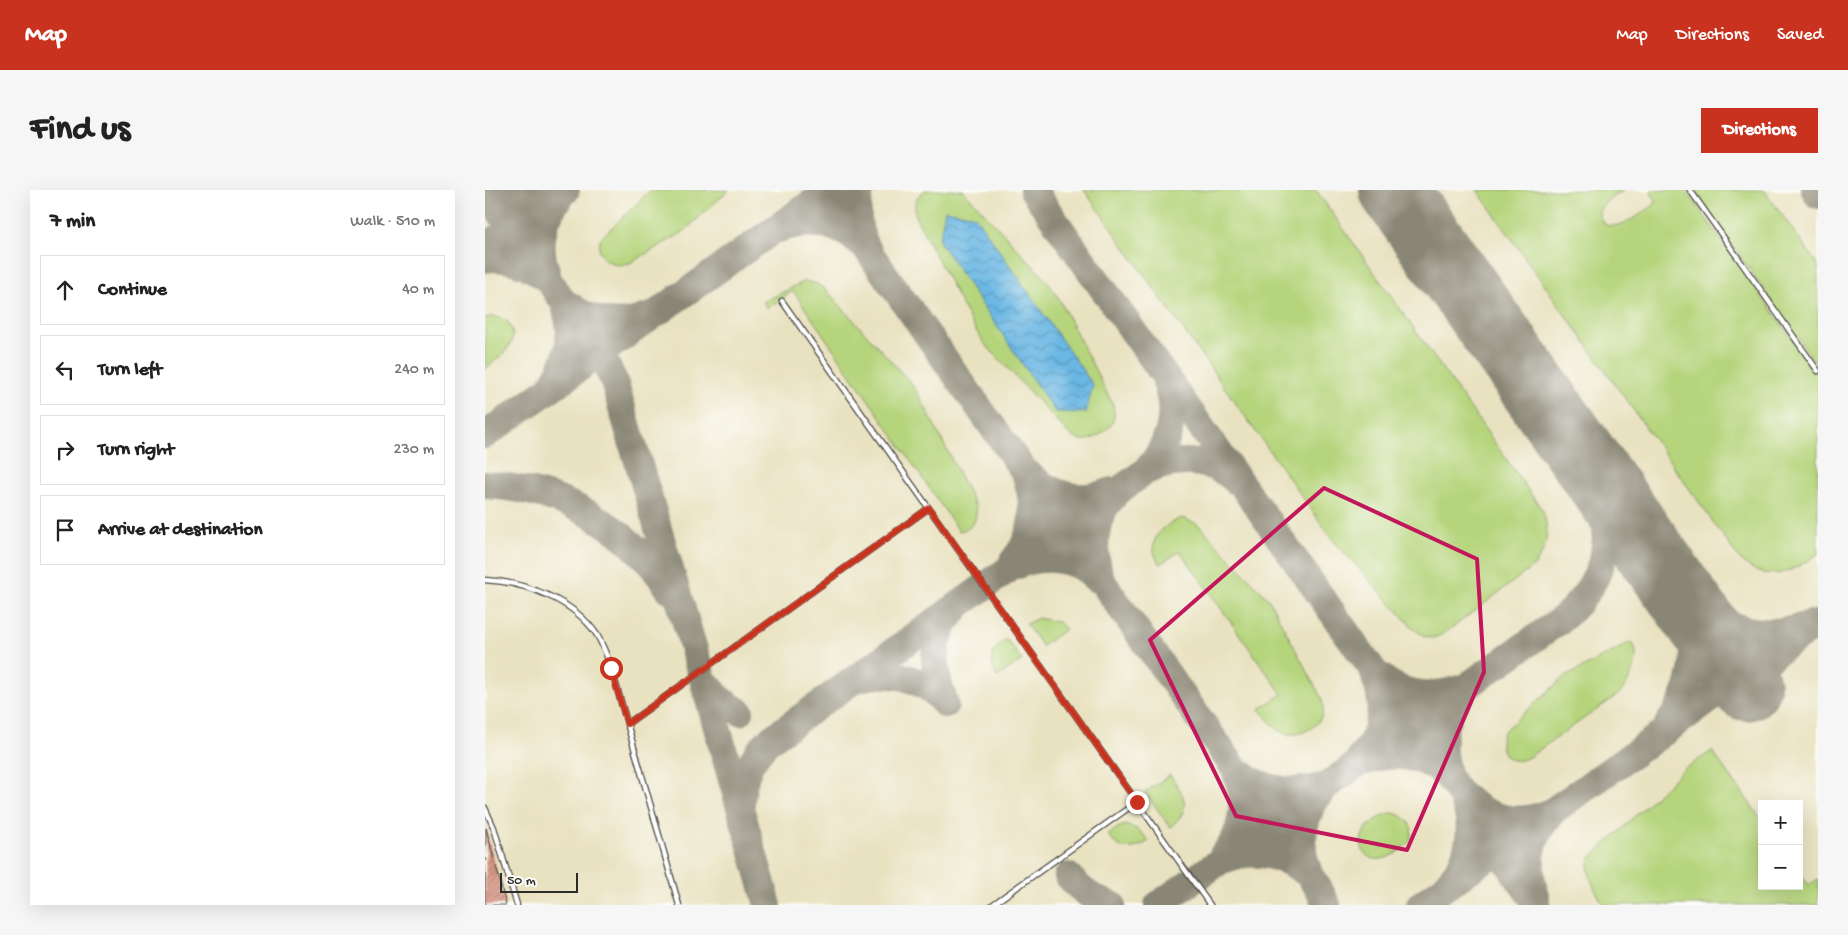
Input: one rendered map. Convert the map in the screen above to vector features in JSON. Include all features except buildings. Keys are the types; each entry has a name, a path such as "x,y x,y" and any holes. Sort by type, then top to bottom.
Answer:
{"lane":[{"path":"1690,190 1818,371"},
{"path":"782,301 1210,905"},
{"path":"627,724 929,508"},
{"path":"485,580 517,585 565,605 583,619 597,635 604,649 627,724 679,905"},
{"path":"993,905 1137,802"},
{"path":"485,808 494,828 517,905"}],"highlighted area":[{"path":"1324,488 1477,559 1484,672 1407,850 1236,816 1150,640"}],"green space":[{"path":"651,190 729,190 682,233 630,263 618,265 605,260 599,250 600,239"},
{"path":"925,190 963,190 1048,282 1058,297 1113,405 1113,421 1102,433 1087,440 1072,437 984,343 917,220 915,204 921,193"},
{"path":"1084,190 1316,190 1543,511 1547,534 1542,553 1534,566 1448,631 1430,638 1413,628 1333,540"},
{"path":"1477,190 1624,190 1606,202 1599,211 1602,221 1607,225 1615,226 1633,219 1656,203 1651,192 1653,190 1686,190 1818,375 1818,554 1791,570 1776,574 1757,571 1740,560"},
{"path":"1693,190 1764,190 1818,265 1818,366"},
{"path":"805,281 817,284 825,289 911,383 919,395 976,507 975,520 971,526 959,531 793,291 767,308 763,302"},
{"path":"494,316 507,321 512,329 513,336 503,354 485,369 485,318"},
{"path":"1182,518 1198,524 1269,600 1322,699 1322,715 1311,728 1299,733 1287,734 1270,722 1259,709 1282,694 1180,551 1160,564 1155,556 1154,542 1161,530"},
{"path":"1038,618 1058,622 1066,629 1042,646 1026,624"},
{"path":"1006,639 1022,660 997,677 992,666 992,656"},
{"path":"1631,642 1635,647 1636,661 1631,676 1619,694 1529,757 1516,761 1506,756 1501,746 1503,732 1563,678"},
{"path":"1712,751 1758,814 1758,890 1803,890 1803,877 1809,885 1818,879 1818,905 1603,905 1590,877 1590,859 1684,769"},
{"path":"1170,775 1183,796 1184,808 1182,814 1170,827 1145,792"},
{"path":"1391,813 1401,816 1408,822 1411,830 1410,841 1394,854 1381,859 1370,857 1363,851 1361,842 1365,831 1374,821"},
{"path":"1126,825 1139,830 1149,841 1132,848 1118,845 1108,835 1119,827"}],"water":[{"path":"945,210 975,216 1093,385 1086,413 1055,412 939,241"}],"taxiway":[{"path":"494,190 502,194 529,199 546,197 564,190"},
{"path":"547,273 542,251 544,229 552,208 566,190"},
{"path":"825,190 1273,823 1319,889 1327,905"},
{"path":"485,435 830,190"},
{"path":"860,190 858,215 859,228 863,240"},
{"path":"1033,190 1412,725 1537,905"},
{"path":"1815,190 1818,195"},
{"path":"485,191 600,353 614,381 768,905"},
{"path":"485,247 527,218"},
{"path":"779,229 799,224 821,224 841,230 858,242"},
{"path":"485,259 493,258 516,262 531,268 544,277"},
{"path":"569,305 586,316 606,322 626,322 646,317"},
{"path":"552,384 563,366 569,347 570,327 565,307"},
{"path":"1146,471 1160,451 1169,430 1171,407 1166,383"},
{"path":"741,804 745,776 753,760 771,739 1146,471 1169,464 1193,462 1215,467 1236,481"},
{"path":"1158,905 1562,619 1579,602 1591,585 1600,566 1605,547 1604,506 1598,485 1588,464"},
{"path":"1013,561 1027,540 1032,517 1031,494 1024,470 1043,485 1065,495 1088,497 1112,491"},
{"path":"485,485 513,488 540,494 590,514 634,546 669,589"},
{"path":"1100,576 1096,556 1096,534 1101,514 1113,497"},
{"path":"1018,565 1042,559 1060,560 1077,565 1096,579"},
{"path":"1666,574 1686,609 1694,643 1694,658 1688,686 1683,700 1668,724"},
{"path":"1681,590 1694,603 1709,613 1724,622 1740,628 1757,632 1774,632 1792,630 1810,624"},
{"path":"945,704 937,679 935,656 940,633 954,611"},
{"path":"1420,905 1818,623"},
{"path":"857,679 881,675 905,677 926,687 945,704"},
{"path":"1380,676 1398,688 1418,693 1439,694 1459,689"},
{"path":"1360,758 1367,750 1377,731 1381,710 1379,688 1375,678"},
{"path":"705,682 721,700 740,712"},
{"path":"1447,772 1443,751 1444,730 1450,711 1462,693"},
{"path":"1366,761 1386,756 1407,757 1427,763 1445,774"},
{"path":"1239,772 1258,783 1278,790 1299,791 1321,787"},
{"path":"1223,855 1235,838 1241,818 1242,796 1237,776"},
{"path":"1308,870 1303,850 1304,829 1311,809 1322,791"},
{"path":"1467,799 1485,811 1505,818 1525,819 1546,814"},
{"path":"1449,881 1461,864 1470,834 1468,813 1464,803"},
{"path":"1536,897 1531,876 1531,854 1537,834 1550,816"},
{"path":"1226,859 1246,854 1267,855 1287,861 1305,872"},
{"path":"1068,876 1088,894 1112,905"}],"runway":[{"path":"1394,190 1746,686"}],"route":[{"path":"611,668 627,724 929,508 1137,802"}]}
